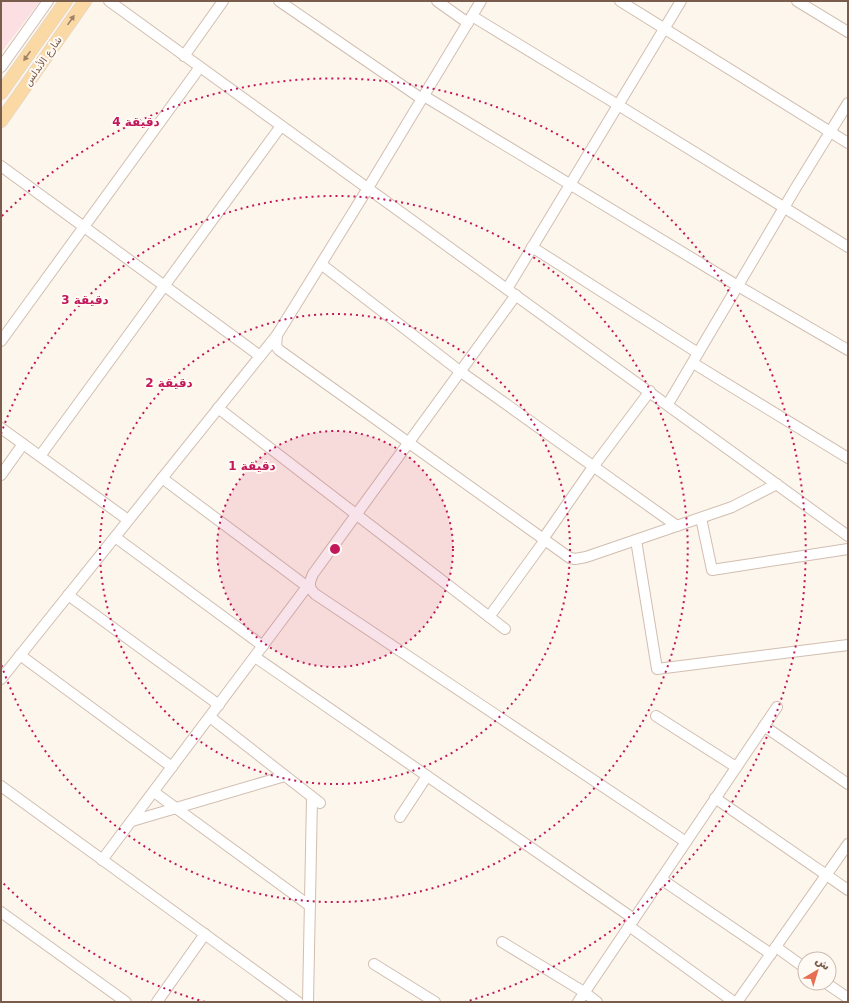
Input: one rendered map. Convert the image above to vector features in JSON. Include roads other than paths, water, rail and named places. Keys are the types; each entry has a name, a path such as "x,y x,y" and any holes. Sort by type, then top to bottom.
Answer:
{"main road":[{"name":"شارع الأندلس","path":"1,121 85,1"},
{"name":"شارع الأندلس","path":"1,92 57,3"}],"street":[{"path":"109,1 668,404 848,536"},
{"path":"184,56 223,1"},
{"path":"279,1 423,98 848,350"},
{"path":"437,1 618,104 848,247"},
{"path":"3,673 20,655 277,335 481,1"},
{"path":"620,1 848,143"},
{"path":"507,289 681,1"},
{"path":"797,1 848,32"},
{"path":"1,67 57,3"},
{"path":"1,341 200,67"},
{"path":"668,404 848,103"},
{"path":"40,456 281,126"},
{"path":"1,166 260,356"},
{"path":"532,247 698,353"},
{"path":"320,264 461,372 677,526"},
{"path":"102,860 309,586 313,574 410,443 516,295"},
{"path":"277,335 276,346 279,350 570,558 575,559 586,557 732,507 777,484"},
{"path":"693,362 848,458"},
{"path":"489,617 593,467 650,391"},
{"path":"218,408 505,629"},
{"path":"1,428 128,520"},
{"path":"1,475 23,444"},
{"path":"162,478 309,586 314,594 321,599 686,842"},
{"path":"701,518 712,570 848,549"},
{"path":"115,537 263,646"},
{"path":"636,540 657,669 848,645"},
{"path":"68,595 219,705"},
{"path":"20,655 172,767"},
{"path":"255,657 427,776 631,923 734,1002"},
{"path":"578,1002 777,707"},
{"path":"656,716 736,767"},
{"path":"210,717 316,800 310,906 308,1002"},
{"path":"764,726 848,784"},
{"path":"132,821 285,776"},
{"path":"400,817 427,776"},
{"path":"1,786 298,1002"},
{"path":"154,792 310,906"},
{"path":"715,798 848,890"},
{"path":"737,1002 848,844"},
{"path":"661,879 797,964"},
{"path":"1,912 126,1002"},
{"path":"157,1002 205,934"},
{"path":"502,942 584,992 597,1002"},
{"path":"374,964 435,1002"},
{"path":"837,990 848,998"}]}
